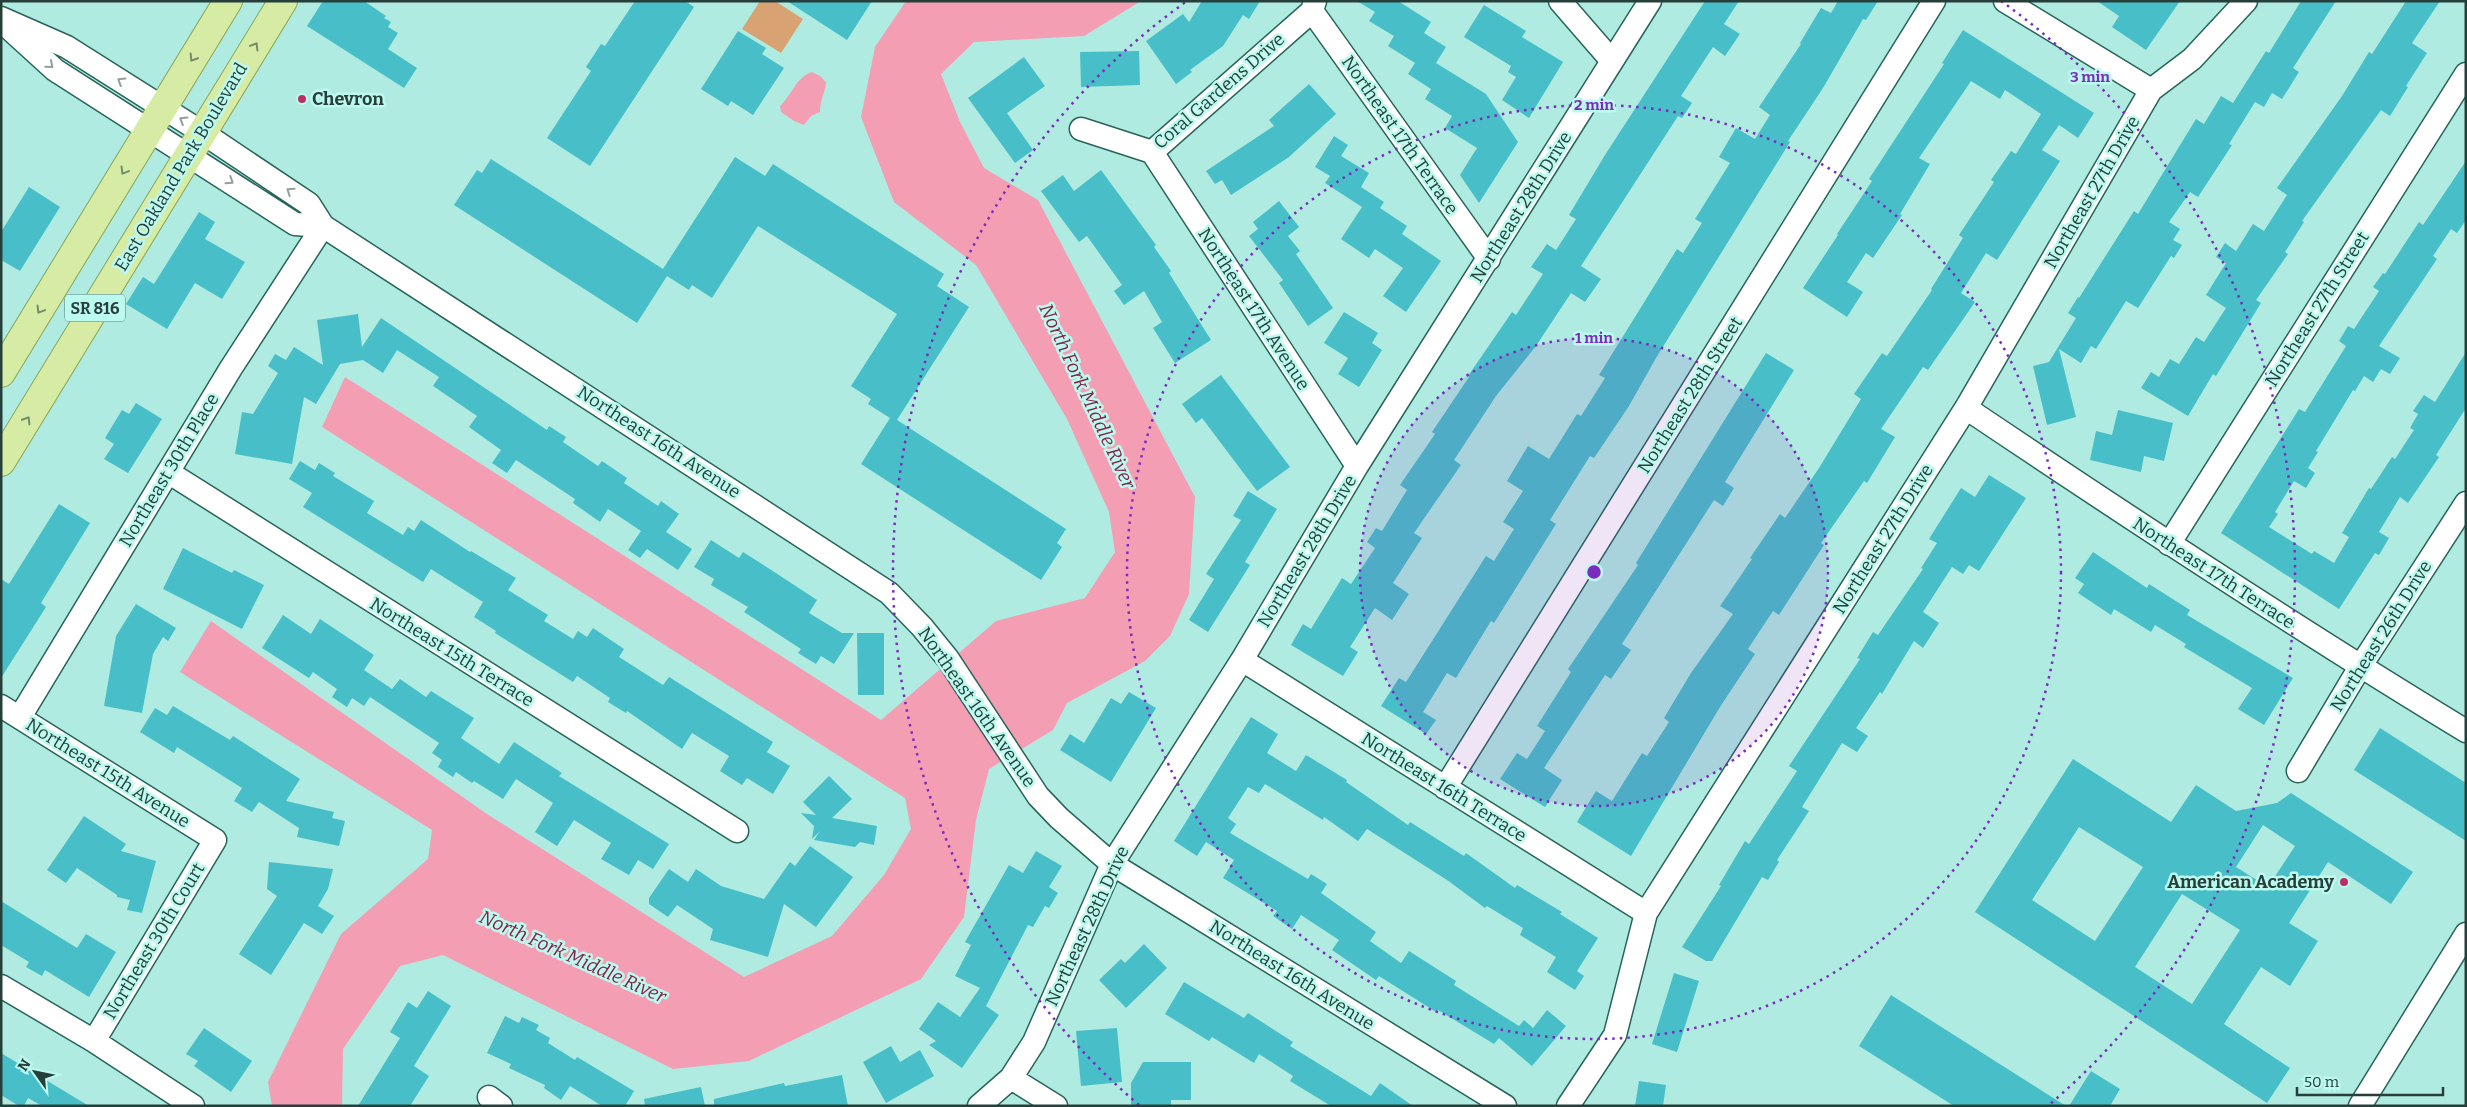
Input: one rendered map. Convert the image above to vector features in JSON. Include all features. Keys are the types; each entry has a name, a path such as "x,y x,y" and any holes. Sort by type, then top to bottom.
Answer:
{"main road":[{"name":"SR 816","path":"1,373 228,1"},
{"name":"East Oakland Park Boulevard","path":"1,462 283,1"}],"street":[{"path":"1560,1 1612,60"},
{"name":"Northeast 28th Drive","path":"979,1106 1011,1078 1034,1042 1112,864 1242,660 1357,466 1650,1"},
{"name":"Northeast 28th Street","path":"1445,788 1934,1"},
{"path":"2005,1 2151,90"},
{"name":"Northeast 27th Drive","path":"1568,1106 1614,1035 1646,913 1966,408 2151,90 2192,59 2246,1"},
{"name":"Coral Gardens Drive","path":"1080,129 1152,152 1314,6"},
{"name":"Northeast 17th Terrace","path":"1314,6 1489,259"},
{"name":"Northeast 16th Avenue","path":"1,19 55,70 156,118 196,144 295,224 323,226 864,575 889,593 948,659 1038,796 1059,818 1112,864 1505,1106"},
{"name":"Northeast 27th Street","path":"2169,544 2466,74"},
{"name":"Northeast 17th Avenue","path":"1152,152 1357,466"},
{"name":"Northeast 30th Place","path":"10,711 168,472 231,368 323,226"},
{"name":"Northeast 17th Terrace","path":"1966,408 2169,544 2360,667 2466,731"},
{"name":"Northeast 15th Terrace","path":"168,472 737,831"},
{"name":"Northeast 26th Drive","path":"2298,771 2360,667 2466,503"},
{"name":"Northeast 16th Terrace","path":"1242,660 1646,913"},
{"name":"Northeast 15th Avenue","path":"10,711 215,840"},
{"name":"Northeast 30th Court","path":"94,1042 215,840"},
{"path":"2360,1106 2466,934"},
{"path":"1,986 94,1042 193,1106"},
{"path":"1011,1078 1056,1106"}],"shaded area":[{"path":"760,1 775,1 803,19 781,53 742,29"}],"water":[{"name":"North Fork Middle River","path":"906,1 1141,1 1084,36 974,42 941,74 960,122 984,168 1038,200 1195,497 1189,594 1170,636 1145,661 1067,703 1053,730 989,769 976,820 964,917 921,979 749,1061 673,1069 443,955 400,966 343,1049 342,1106 272,1106 268,1082 341,934 428,859 432,830 180,672 211,621 487,814 744,977 832,936 884,875 911,829 905,798 322,427 345,377 881,720 996,621 1085,598 1115,552 1109,512 1067,419 976,265 894,202 861,117 875,47"},
{"path":"812,72 826,82 820,112 811,116 804,125 781,112 780,106 798,82"}],"building":[{"path":"323,1 364,1 386,16 384,18 391,22 388,27 398,33 388,49 417,68 404,88 307,26"},
{"path":"635,1 685,1 694,7 590,166 547,138 591,71 586,67 601,44 605,46"},
{"path":"787,1 872,1 847,40"},
{"path":"1202,1 1260,1 1249,19 1243,15 1223,46 1190,70 1192,72 1176,84 1146,41 1183,14 1189,22"},
{"path":"1357,1 1398,1 1431,22 1424,33 1446,47 1436,63 1486,94 1518,142 1479,203 1460,175 1477,148 1445,128 1452,116 1425,99 1431,89 1408,74 1415,63 1388,46 1394,36 1369,21 1375,12"},
{"path":"1705,1 1739,1 1724,24 1740,34 1725,56 1713,47 1681,96 1692,103 1682,118 1678,116 1581,266 1601,279 1585,302 1571,293 1536,346 1496,396 1454,460 1461,465 1414,533 1422,538 1393,583 1409,594 1392,620 1375,608 1350,647 1358,652 1343,676 1291,645 1303,624 1311,629 1342,578 1351,584 1375,548 1367,542 1376,528 1382,531 1407,490 1400,485 1435,434 1432,432 1512,312 1516,315 1543,274 1531,267 1547,244 1556,250 1576,219 1569,215 1605,155"},
{"path":"1838,1 1878,1 1866,20 1863,19 1823,88 1788,141 1790,142 1656,358 1629,406 1594,458 1590,456 1550,520 1556,524 1494,623 1491,621 1456,678 1447,673 1423,712 1436,720 1426,734 1381,706 1399,678 1406,682 1486,556 1494,561 1514,529 1503,522 1523,491 1507,481 1528,446 1549,459 1577,414 1581,416 1605,378 1599,375 1677,249 1683,253 1702,223 1695,219 1730,163 1719,157 1736,128 1755,139 1770,115 1759,107 1801,44 1821,8 1831,13"},
{"path":"2097,1 2180,1 2146,50 2112,27 2119,16"},
{"path":"2301,1 2336,1 2293,68 2299,72 2282,99 2272,93 2264,107 2255,102 2229,144 2232,145 2198,197 2190,192 2169,222 2180,229 2173,240 2182,245 2174,258 2171,256 2138,308 2126,301 2096,349 2091,346 2081,363 2059,349 2076,417 2047,425 2033,366 2049,362 2076,318 2068,313 2134,211 2138,214 2196,119 2204,124 2221,96 2233,103 2266,51 2269,53"},
{"path":"2406,1 2440,1 2412,43 2427,53 2390,116 2381,110 2302,221 2304,222 2285,252 2288,254 2256,300 2261,303 2216,376 2213,374 2188,416 2141,388 2151,372 2159,377 2170,359 2179,364 2196,337 2204,342 2226,308 2206,295 2226,263 2216,257 2225,243 2236,251 2253,224 2264,231 2287,195 2277,188 2342,96 2369,52 2372,54"},
{"path":"1484,5 1526,31 1522,37 1563,62 1529,118 1502,100 1516,77 1508,72 1511,66 1464,37"},
{"path":"1963,30 2094,113 2078,138 2059,125 2042,150 2060,161 1997,260 1986,253 1961,293 1975,302 1928,370 1923,367 1881,429 1895,437 1867,483 1864,481 1821,543 1824,545 1779,615 1773,611 1748,649 1755,654 1720,707 1631,856 1577,822 1596,791 1612,801 1642,753 1647,756 1669,722 1664,718 1691,673 1733,614 1720,606 1780,514 1785,518 1819,468 1861,399 1854,394 1882,353 1887,356 1932,290 1963,238 1959,235 1994,182 1991,180 2011,151 2016,154 2041,114 2005,90 2000,99 1971,81 1919,158 1930,164 1900,214 1902,215 1873,258 1866,253 1847,282 1863,292 1847,317 1803,288 1872,181 1869,179 1944,64 1942,63"},
{"path":"738,31 766,48 762,54 784,68 753,115 731,101 728,106 701,89"},
{"path":"1139,51 1140,85 1081,87 1080,52"},
{"path":"1024,57 1045,86 1007,113 1033,150 1015,163 968,98"},
{"path":"1309,84 1336,114 1289,157 1231,195 1222,180 1215,184 1206,171 1274,126 1269,120"},
{"path":"1334,136 1348,145 1341,156 1369,173 1361,187 1384,202 1380,208 1407,226 1402,234 1441,261 1406,312 1383,296 1403,268 1375,249 1369,258 1341,239 1362,207 1325,183 1330,176 1315,167"},
{"path":"735,157 765,176 773,164 944,274 937,286 969,307 897,420 1066,529 1057,543 1062,547 1041,580 861,464 890,418 868,404 871,399 851,386 897,314 758,226 712,298 692,285 689,290 667,276 637,323 454,205 477,170 482,173 491,159 663,269"},
{"path":"2466,161 2466,220 2457,233 2451,229 2433,256 2437,259 2379,346 2400,358 2390,374 2381,369 2373,382 2364,376 2355,391 2353,390 2316,451 2318,452 2308,468 2315,473 2306,488 2294,481 2275,512 2278,514 2269,527 2312,554 2314,551 2334,563 2349,537 2342,533 2369,488 2371,489 2392,457 2395,459 2414,430 2410,428 2418,414 2413,411 2424,395 2435,402 2466,352 2466,408 2436,455 2439,457 2408,503 2400,497 2379,532 2389,538 2379,555 2375,553 2339,609 2221,533 2299,409 2305,412 2346,346 2339,341 2348,326 2354,329 2379,291 2373,287 2383,273 2385,274 2419,222 2423,225"},
{"path":"1101,170 1156,245 1154,247 1171,271 1169,273 1211,340 1175,363 1153,328 1162,322 1144,291 1124,305 1114,291 1122,285 1087,236 1079,242 1041,191 1063,175 1074,191"},
{"path":"29,187 60,207 20,271 1,260 1,232"},
{"path":"1279,201 1299,227 1288,236 1300,251 1296,254 1333,308 1308,326 1279,283 1283,280 1249,236 1258,229 1253,222"},
{"path":"199,212 215,222 205,239 245,262 222,299 195,283 167,329 126,304 143,277 154,284"},
{"path":"1344,312 1378,333 1372,343 1382,350 1359,387 1338,374 1348,358 1324,343"},
{"path":"358,314 362,347 381,318 547,430 549,426 566,437 563,442 598,466 602,461 627,478 624,483 658,506 661,501 679,514 666,532 692,549 678,570 647,549 640,558 628,550 641,531 608,509 600,522 573,503 575,499 516,460 507,473 492,463 501,450 469,427 477,416 433,386 439,377 397,350 383,373 363,360 340,364 316,404 304,397 292,464 235,454 242,412 253,414 278,373 268,366 275,354 286,360 294,347 323,365 317,320"},
{"path":"1766,353 1794,370 1725,482 1734,488 1723,506 1714,500 1622,644 1631,650 1611,679 1605,675 1544,768 1562,780 1545,807 1500,779 1517,753 1527,759 1545,731 1537,726 1571,672 1568,669 1638,565 1636,563"},
{"path":"1221,375 1290,467 1257,491 1202,418 1196,423 1182,404"},
{"path":"136,403 162,419 128,473 104,459 114,444 105,438 122,410 129,414"},
{"path":"2118,410 2173,423 2164,461 2144,456 2141,472 2090,460 2096,431 2112,435"},
{"path":"300,461 315,470 319,463 335,473 333,476 374,501 367,513 403,535 408,527 414,531 421,520 470,552 516,578 508,590 548,615 544,621 573,639 578,631 587,637 593,628 624,649 619,657 663,685 669,677 773,742 767,752 790,766 773,794 747,778 742,785 720,771 729,756 692,733 682,749 627,711 626,713 608,702 610,698 577,676 573,682 495,633 496,631 474,617 483,602 431,569 423,582 303,507 312,493 289,479"},
{"path":"1989,475 2026,498 1979,571 1969,565 1963,574 1952,567 1923,612 1939,623 1923,648 1914,641 1882,694 1880,692 1856,728 1868,736 1857,752 1842,743 1802,807 1809,811 1777,860 1779,862 1768,880 1762,877 1712,961 1706,961 1682,947 1721,886 1719,885 1745,841 1749,844 1797,771 1789,766 1860,659 1857,658 1873,632 1878,635 1923,569 1921,568 1937,543 1929,539 1961,488 1975,497"},
{"path":"1248,491 1277,509 1245,562 1250,565 1208,632 1189,620 1214,579 1206,574 1241,520 1233,516"},
{"path":"59,504 90,523 41,603 46,607 1,678 1,579 9,584"},
{"path":"711,540 739,558 743,552 817,600 809,613 842,633 854,633 834,664 821,656 816,664 798,653 801,649 744,612 748,607 711,585 714,579 694,567"},
{"path":"183,548 232,573 234,570 264,585 242,629 163,589"},
{"path":"2093,552 2147,588 2149,584 2190,610 2187,615 2293,678 2264,725 2238,709 2252,688 2184,647 2186,644 2155,625 2151,632 2114,609 2111,615 2078,593 2084,584 2075,578"},
{"path":"136,604 176,628 168,641 163,637 153,654 142,713 104,706 116,636"},
{"path":"283,615 311,634 320,619 374,655 364,670 392,689 400,679 426,697 431,691 474,718 461,738 499,764 514,742 562,773 559,776 669,844 653,869 638,860 629,875 601,859 611,843 574,820 557,846 535,832 553,803 516,779 503,799 474,781 472,783 456,772 453,777 438,767 442,760 432,753 439,743 370,697 364,706 352,698 347,707 332,697 337,689 313,672 309,678 262,648"},
{"path":"857,633 884,633 884,695 858,695"},
{"path":"1129,692 1156,708 1111,782 1060,750 1070,734 1084,743 1111,698 1121,704"},
{"path":"173,706 230,740 233,736 300,779 286,801 334,812 332,818 345,821 339,846 297,837 299,828 259,802 252,812 234,801 242,788 177,747 174,753 140,732 155,708 167,715"},
{"path":"1251,717 1278,734 1267,753 1296,771 1306,755 1347,780 1346,782 1408,825 1410,822 1464,856 1466,853 1515,888 1517,885 1562,912 1560,914 1598,938 1577,971 1584,976 1575,990 1547,972 1556,957 1520,935 1523,928 1487,906 1485,908 1447,880 1367,829 1358,841 1324,817 1323,820 1265,784 1259,793 1248,787 1228,818 1236,824 1230,833 1308,879 1311,874 1327,884 1321,893 1376,932 1370,941 1401,963 1409,951 1456,981 1454,985 1519,1026 1524,1020 1533,1028 1547,1010 1566,1026 1532,1066 1499,1038 1494,1044 1438,1010 1436,1012 1379,976 1376,980 1332,950 1339,940 1301,915 1292,929 1273,916 1277,911 1223,878 1234,860 1206,842 1197,856 1174,841"},
{"path":"2380,728 2466,783 2466,841 2354,770"},
{"path":"2073,759 2171,822 2196,785 2236,811 2277,803 2291,793 2413,872 2391,904 2328,862 2289,923 2318,941 2290,986 2261,967 2224,1024 2290,1068 2267,1103 1975,912","holes":["2263,825 2295,846 2268,887 2236,867","2079,827 2143,867 2095,941 2032,900","2182,894 2240,930 2192,1004 2135,967"]},
{"path":"829,776 852,799 832,818 877,826 874,845 860,842 855,847 814,840 820,831 812,839 814,826 801,813 816,815 803,802"},
{"path":"84,816 126,844 121,851 156,861 142,913 127,910 130,900 117,897 117,895 77,868 66,883 47,870"},
{"path":"810,846 853,877 816,927 784,904 768,957 710,940 713,929 677,905 668,917 649,904 649,898 669,869 688,882 696,869 721,886 764,899 790,862 795,866"},
{"path":"1036,851 1062,866 1049,887 1058,893 1049,908 1045,906 1033,927 1028,925 986,1006 999,1015 962,1068 929,1045 936,1041 919,1029 938,1002 960,1017 980,988 955,976 971,945 965,942 1009,865 1023,873"},
{"path":"269,862 333,869 328,889 318,906 334,916 322,934 304,923 271,975 239,954 277,896 267,889"},
{"path":"1,901 77,948 86,934 116,952 89,997 45,970 42,976 26,967 29,962 1,945"},
{"path":"1144,944 1167,968 1126,1008 1099,980 1121,959 1125,963"},
{"path":"1674,973 1699,981 1677,1052 1652,1044"},
{"path":"1184,982 1244,1018 1248,1013 1293,1042 1290,1046 1371,1096 1380,1083 1413,1106 1331,1106 1290,1081 1293,1076 1259,1054 1254,1063 1212,1037 1209,1041 1165,1014"},
{"path":"428,991 451,1006 414,1066 429,1076 410,1106 358,1106 400,1038 390,1032 408,1002 417,1008"},
{"path":"1891,995 2066,1106 1954,1106 1859,1046"},
{"path":"505,1016 519,1023 522,1017 539,1025 536,1030 550,1038 548,1043 575,1060 577,1057 634,1091 625,1106 602,1106 570,1086 561,1100 544,1088 545,1085 509,1068 511,1064 487,1053"},
{"path":"204,1028 252,1061 231,1092 194,1066 198,1061 186,1054"},
{"path":"1117,1028 1122,1082 1081,1086 1076,1031"},
{"path":"891,1046 900,1062 920,1050 934,1076 886,1103 863,1062"},
{"path":"1,1053 89,1106 42,1106 28,1098 24,1106 19,1106 1,1095"},
{"path":"1143,1062 1191,1062 1191,1100 1171,1100 1171,1106 1131,1106 1131,1083"},
{"path":"2091,1071 2120,1089 2110,1106 2069,1106"},
{"path":"842,1075 848,1106 714,1106 714,1099 784,1083 785,1086"},
{"path":"1639,1081 1666,1085 1663,1106 1635,1106"},
{"path":"701,1087 705,1106 645,1106 644,1099"}],"place":[{"name":"Chevron","path":"302,99"},
{"name":"American Academy","path":"2344,882"}]}
